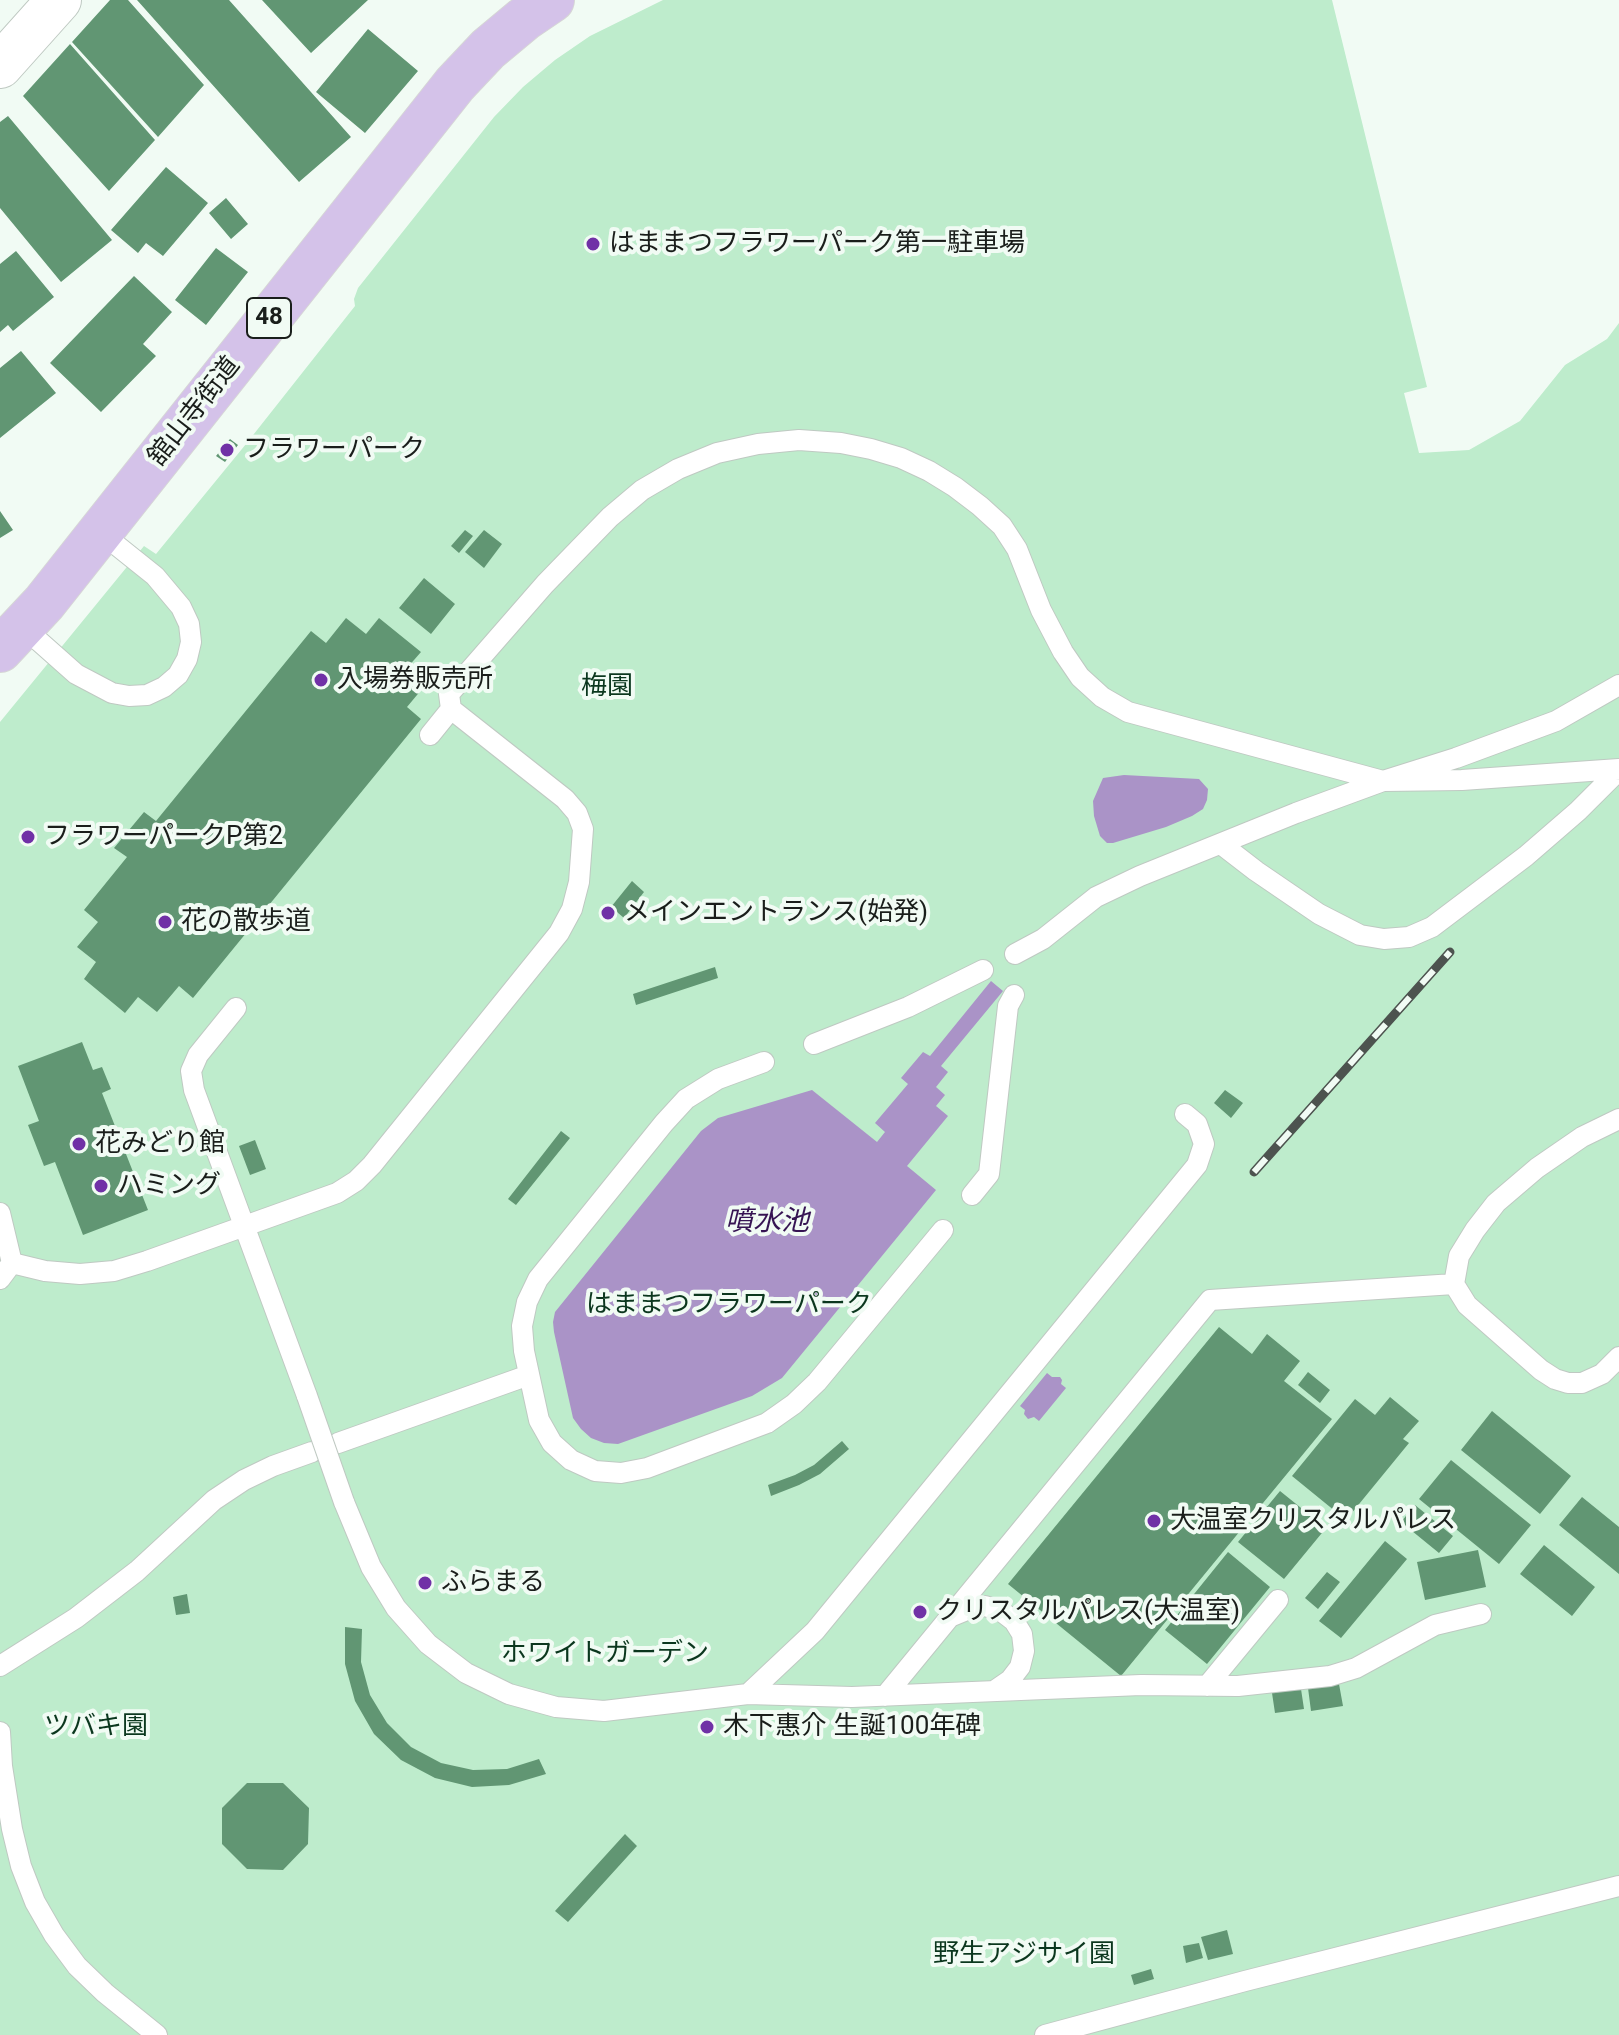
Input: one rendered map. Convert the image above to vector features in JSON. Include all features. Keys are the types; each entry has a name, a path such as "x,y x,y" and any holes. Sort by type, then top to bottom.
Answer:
{"main road":[{"name":"舘山寺街道","path":"11,638 100,532 455,84 488,49 552,0"}],"street":[{"path":"0,66 59,0"}],"lane":[{"path":"0,1213 6,1271 80,1274 114,1271 337,1193 356,1181 372,1165 559,933 572,909 579,882 583,829 577,813 565,799 451,709 449,694 537,592 610,517 642,490 678,469 731,450 799,440 841,443 901,458 955,487 1002,526 1017,549 1041,610 1080,677 1102,697 1128,712 1383,781 1462,780 1619,769"},
{"path":"11,638 112,693 147,695 164,687 178,675 187,659 191,642 189,624 181,607 155,576 100,532"},
{"path":"1022,960 1096,897 1140,876 1296,813 1556,721 1619,685"},
{"path":"430,735 451,709"},
{"path":"1221,844 1319,914 1360,935 1384,939 1409,937 1432,927 1526,856 1578,811 1619,769"},
{"path":"814,1044 908,1007 983,970"},
{"path":"972,1195 989,1174 1008,1006 1014,995"},
{"path":"236,1008 198,1055 191,1071 194,1090 344,1502 371,1567 396,1608 428,1644 466,1673 509,1694 556,1707 604,1711 748,1694 885,1696 1141,1685 1238,1686 1330,1676 1356,1668 1435,1625 1481,1614"},
{"path":"764,1062 718,1079 686,1099 538,1279 527,1302 522,1326 524,1351 539,1420 552,1443 571,1460 595,1471 621,1473 647,1468 767,1423 794,1404 817,1382 943,1230"},
{"path":"748,1694 815,1631 1197,1165 1204,1144 1197,1124 1185,1114"},
{"path":"1619,1119 1582,1137 1537,1168 1496,1203 1459,1256 1454,1284 1467,1305 1555,1379 1582,1383 1602,1374 1619,1357"},
{"path":"885,1696 1210,1300 1454,1284"},
{"path":"338,1443 529,1375"},
{"path":"0,1666 76,1618 137,1571 214,1500 244,1480 312,1452"},
{"path":"1207,1686 1278,1600"},
{"path":"950,1617 985,1606 1001,1611 1014,1621 1022,1634 1024,1651 1020,1667 1010,1680 994,1691"},
{"path":"0,1732 12,1829 21,1866 35,1902 77,1966 157,2035"},
{"path":"1045,2035 1619,1886"}],"green space":[{"name":"はままつフラワーパーク","path":"663,0 1332,0 1427,387 1404,393 1419,453 1469,450 1520,421 1565,365 1607,339 1619,323 1619,2035 0,2035 0,722 144,546 156,554 246,444 355,306 358,288 494,117 555,60 590,36"}],"water":[{"path":"1124,775 1199,779 1208,789 1207,800 1203,809 1192,816 1166,827 1107,843 1100,836 1093,801 1103,778"},
{"name":"噴水池","path":"991,981 1003,991 941,1066 948,1072 936,1087 945,1095 936,1106 948,1116 907,1166 936,1190 782,1378 752,1396 618,1444 591,1438 573,1418 554,1332 555,1312 701,1131 718,1118 812,1090 877,1142 885,1132 875,1123 908,1084 901,1078 923,1052 930,1056"},
{"path":"1047,1373 1060,1377 1061,1384 1066,1388 1039,1421 1034,1417 1028,1419 1020,1406"}],"building":[{"path":"110,0 128,0 204,85 158,137 72,42"},
{"path":"137,0 229,0 351,137 299,182"},
{"path":"262,0 368,0 311,53"},
{"path":"368,29 418,71 365,133 316,92"},
{"path":"70,44 155,140 109,191 23,96"},
{"path":"8,116 112,240 61,282 0,208 0,122"},
{"path":"166,167 208,203 163,256 146,243 138,253 111,230"},
{"path":"226,198 248,224 231,239 209,213"},
{"path":"216,248 248,272 206,325 175,300"},
{"path":"16,251 54,297 13,331 8,325 0,332 0,264"},
{"path":"134,276 172,312 143,344 156,356 101,412 50,363"},
{"path":"21,351 56,393 0,438 0,368"},
{"path":"230,439 238,445 225,462 216,456"},
{"path":"0,511 13,530 0,538"},
{"path":"465,530 473,536 459,553 451,546"},
{"path":"484,530 502,544 484,568 465,552"},
{"path":"424,578 455,604 431,634 399,608"},
{"path":"346,618 366,634 379,618 421,652 407,668 427,683 407,707 421,719 193,998 179,986 157,1012 138,997 125,1013 84,979 96,962 77,947 98,922 84,910 127,857 114,848 144,812 156,821 311,631 326,643"},
{"path":"632,881 644,892 624,918 611,907"},
{"path":"715,967 718,978 636,1005 633,994"},
{"name":"花みどり館","path":"82,1042 93,1070 102,1067 111,1089 102,1093 148,1210 83,1235 55,1162 44,1166 28,1125 39,1121 18,1066"},
{"path":"1225,1090 1243,1103 1231,1118 1214,1103"},
{"path":"561,1131 570,1138 516,1205 508,1199"},
{"path":"255,1140 266,1169 250,1175 239,1146"},
{"name":"大温室クリスタルパレス","path":"1219,1327 1252,1354 1267,1334 1300,1361 1284,1381 1332,1419 1121,1676 1008,1584"},
{"path":"1308,1372 1330,1390 1320,1403 1298,1385"},
{"path":"1390,1397 1419,1421 1403,1439 1409,1443 1346,1520 1292,1476 1355,1399 1375,1415"},
{"path":"1492,1411 1571,1476 1540,1514 1461,1450"},
{"path":"842,1441 849,1449 820,1474 771,1496 768,1485 814,1465"},
{"path":"1451,1460 1531,1525 1499,1564 1419,1499"},
{"path":"1280,1491 1326,1528 1284,1579 1238,1542"},
{"path":"1582,1497 1619,1527 1619,1574 1559,1525"},
{"path":"1415,1505 1453,1536 1439,1553 1401,1522"},
{"path":"1385,1541 1407,1559 1341,1638 1319,1621"},
{"path":"1544,1545 1595,1587 1572,1616 1520,1574"},
{"path":"1478,1550 1486,1587 1425,1600 1417,1562"},
{"path":"1228,1552 1270,1587 1207,1664 1165,1630"},
{"path":"1327,1572 1340,1582 1318,1609 1305,1598"},
{"path":"187,1594 190,1613 176,1615 173,1597"},
{"path":"345,1627 362,1629 361,1662 370,1695 387,1723 411,1747 441,1763 473,1770 507,1769 539,1759 546,1774 509,1785 472,1787 435,1778 401,1760 374,1734 355,1701 345,1664"},
{"path":"1339,1684 1343,1706 1311,1711 1308,1688"},
{"path":"1301,1689 1304,1709 1275,1713 1272,1693"},
{"path":"247,1783 283,1783 309,1808 308,1844 283,1870 247,1869 222,1844 222,1808"},
{"path":"625,1834 637,1846 568,1922 555,1911"},
{"path":"1227,1930 1233,1954 1208,1960 1201,1937"},
{"path":"1199,1943 1203,1958 1186,1963 1183,1946"},
{"path":"1151,1969 1154,1979 1134,1985 1131,1975"}],"railway":[{"path":"1254,1172 1450,952"}],"place":[{"name":"はままつフラワーパーク第一駐車場","path":"593,244"},
{"name":"フラワーパーク","path":"227,450"},
{"name":"入場券販売所","path":"321,680"},
{"name":"フラワーパークP第2","path":"28,837"},
{"name":"メインエントランス(始発)","path":"608,913"},
{"name":"花の散歩道","path":"165,922"},
{"name":"花みどり館","path":"79,1144"},
{"name":"ハミング","path":"101,1186"},
{"name":"大温室クリスタルパレス","path":"1154,1521"},
{"name":"ふらまる","path":"425,1583"},
{"name":"クリスタルパレス(大温室)","path":"920,1612"},
{"name":"木下惠介 生誕100年碑","path":"707,1727"}],"park label":[{"name":"梅園","path":"607,687"},
{"name":"ホワイトガーデン","path":"605,1654"},
{"name":"ツバキ園","path":"96,1727"},
{"name":"野生アジサイ園","path":"1024,1955"}]}
